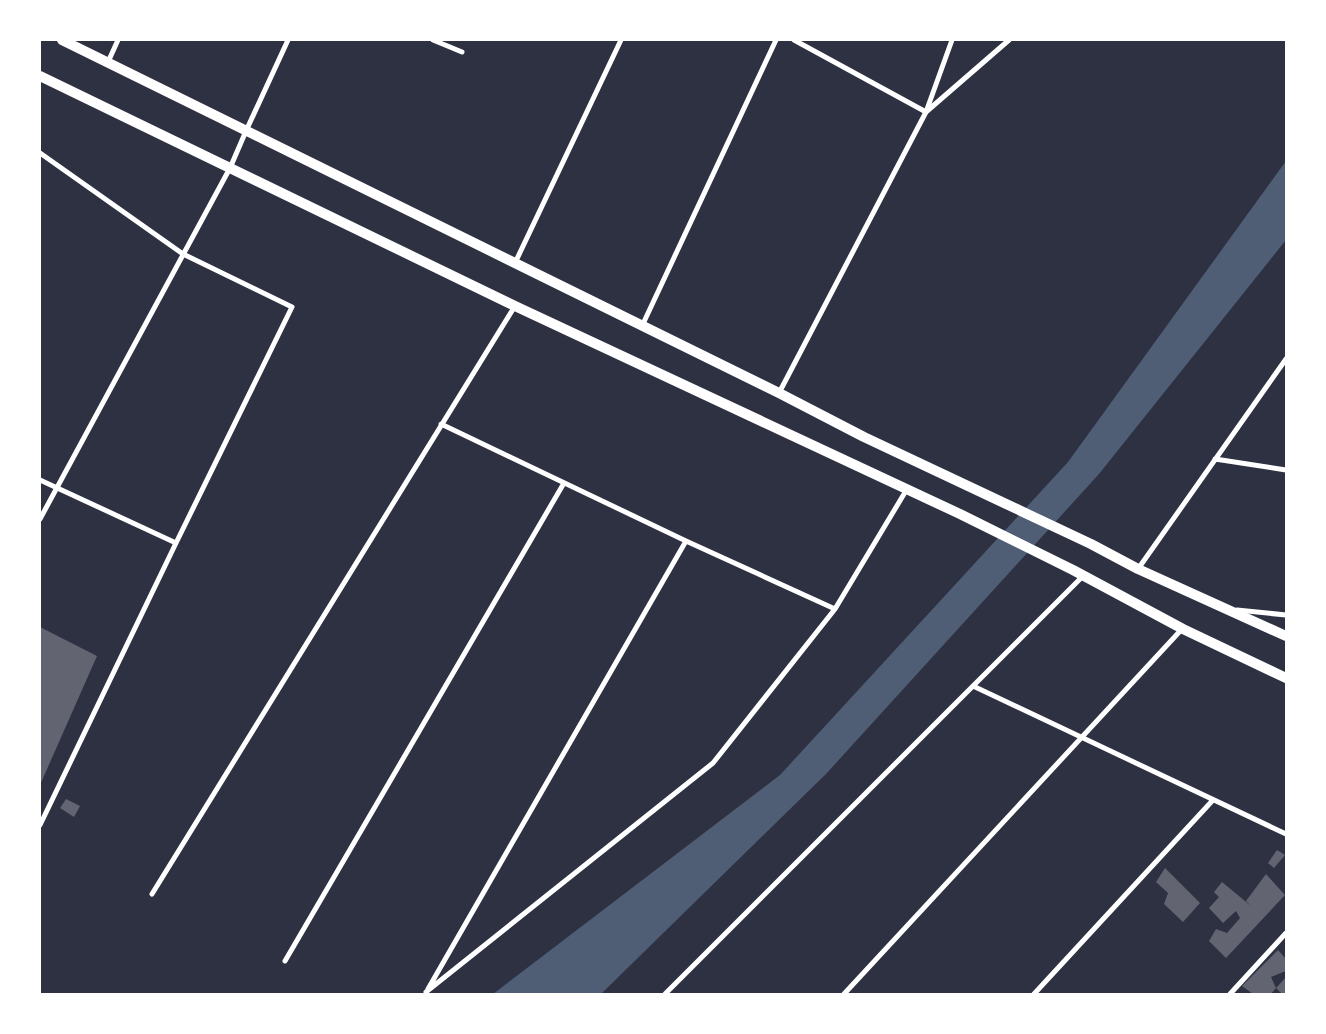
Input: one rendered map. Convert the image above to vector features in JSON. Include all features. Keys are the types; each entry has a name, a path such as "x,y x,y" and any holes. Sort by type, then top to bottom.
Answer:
{"main road":[{"path":"62,40 864,437 1091,544 1138,569 1286,636"},
{"path":"40,76 515,306 960,514 1073,570 1183,629 1286,678"}],"street":[{"path":"108,63 118,40"},
{"path":"40,519 230,168 288,40"},
{"path":"433,40 462,52"},
{"path":"515,264 621,40"},
{"path":"641,327 776,40"},
{"path":"794,40 926,112"},
{"path":"778,393 926,112 952,40"},
{"path":"926,112 1009,40"},
{"path":"40,153 183,254 292,306 40,826"},
{"path":"152,894 515,306"},
{"path":"1138,569 1286,359"},
{"path":"441,424 686,541 835,609"},
{"path":"1215,459 1286,470"},
{"path":"40,480 176,543"},
{"path":"285,961 564,483"},
{"path":"426,993 713,764 835,609 907,489"},
{"path":"426,993 686,541"},
{"path":"665,994 1084,576"},
{"path":"1227,609 1286,615"},
{"path":"844,994 1183,629"},
{"path":"973,686 1286,834"},
{"path":"1034,994 1213,800"},
{"path":"1230,994 1286,933"}],"water":[{"path":"1286,161 1286,240 1099,474 826,774 601,994 493,994 780,775 1068,462"}],"building":[{"path":"40,627 97,656 40,785"},
{"path":"66,799 80,806 74,817 60,808"},
{"path":"1277,850 1285,855 1274,868 1268,863"},
{"path":"1165,868 1200,903 1183,922 1164,904 1168,893 1156,882"},
{"path":"1266,874 1285,895 1226,958 1209,941 1216,929 1227,933 1240,918 1236,911 1223,923 1209,908 1219,897 1214,892 1222,882 1251,906 1246,901"},
{"path":"1278,950 1286,959 1286,971 1271,977 1276,988 1271,994 1253,994 1242,986"},
{"path":"1286,977 1286,994 1282,994 1276,988"}]}
